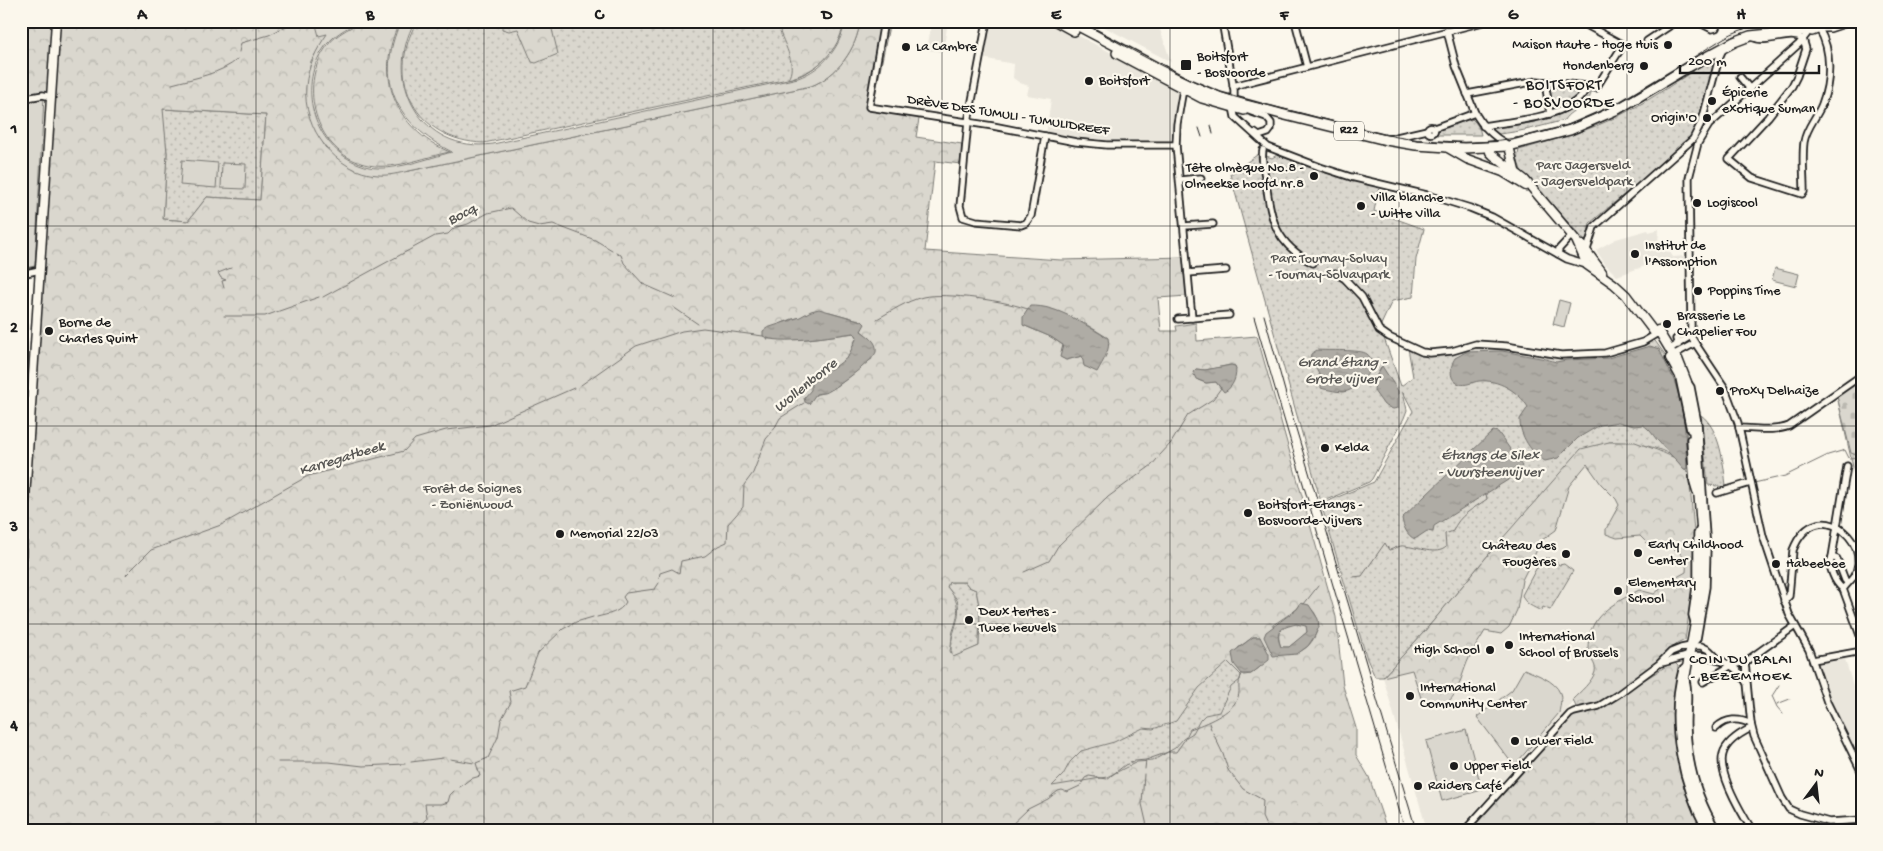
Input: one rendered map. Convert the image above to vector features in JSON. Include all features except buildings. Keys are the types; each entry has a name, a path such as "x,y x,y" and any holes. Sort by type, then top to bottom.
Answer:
{"main road":[{"path":"21,560 56,21"},
{"name":"R22","path":"1056,21 1183,89 1210,101 1281,114 1386,140 1448,148 1509,146 1570,130 1596,120 1637,99 1727,42 1748,33 1757,30 1804,25 1812,31 1821,26 1830,28 1848,21"},
{"name":"R22","path":"1069,21 1188,84 1246,110 1281,114"},
{"name":"R22","path":"1705,57 1750,36 1804,25"},
{"path":"1509,146 1513,168 1516,173"},
{"path":"1448,148 1467,159 1503,172 1530,188"},
{"path":"1490,148 1490,152 1516,173 1587,250 1597,266 1640,308 1678,359 1687,385 1692,414 1702,540 1701,585 1686,681 1682,695 1681,711 1683,745 1693,787 1702,812 1712,830"},
{"path":"1574,237 1582,250 1588,266 1614,284"},
{"path":"1671,352 1670,358 1679,376 1687,385"}],"street":[{"name":"DRÈVE DES TUMULI - TUMULIDREEF","path":"884,21 869,107 968,122 1076,142 1107,145 1176,146"},
{"path":"987,21 968,122 960,206 963,217 970,220 1021,225 1029,220 1044,136"},
{"path":"1222,21 1234,86 1235,117 1254,133 1264,147 1343,175 1431,196 1470,208 1492,217 1570,260 1588,266"},
{"path":"1295,21 1307,67"},
{"path":"1234,86 1487,21"},
{"path":"1467,94 1537,81 1596,88 1623,45 1580,21"},
{"path":"1647,41 1675,21"},
{"path":"1696,21 1712,30 1716,28 1719,21"},
{"path":"1804,25 1803,40 1806,49 1792,86 1768,117 1729,159 1752,178 1804,194 1804,142 1808,130 1822,104 1828,80 1829,66 1821,26"},
{"path":"1447,32 1456,66 1475,113 1483,126 1496,138 1509,146"},
{"path":"1750,36 1758,40 1796,36 1803,40"},
{"path":"1803,40 1709,125 1699,139 1689,178 1691,333 1695,343 1725,388 1739,428 1763,536 1784,601 1813,660 1827,702 1862,773"},
{"path":"1587,250 1590,235 1599,222 1693,139 1702,121 1719,58 1724,47"},
{"path":"1740,77 1750,88"},
{"path":"1545,82 1550,114"},
{"path":"1483,126 1550,114 1578,100 1587,86"},
{"path":"1183,89 1177,124 1176,146 1192,318"},
{"path":"21,99 43,95 51,97"},
{"path":"1246,110 1266,117 1270,121 1272,129 1268,133 1264,135 1254,133"},
{"path":"1386,140 1430,129 1475,113"},
{"path":"1702,121 1709,125"},
{"path":"1264,135 1266,142 1263,160 1268,202 1274,225 1291,249 1313,263"},
{"path":"1684,148 1691,149 1695,154"},
{"path":"1180,180 1201,178"},
{"path":"1184,226 1213,224"},
{"path":"1558,254 1559,249 1574,237"},
{"path":"21,274 40,270"},
{"path":"1188,273 1226,270"},
{"path":"1335,272 1345,279 1362,297 1379,330 1388,337 1422,352 1452,351 1470,345 1483,344 1535,350 1551,354 1605,353 1635,345 1658,333"},
{"path":"1178,319 1229,315"},
{"path":"1671,352 1691,333"},
{"path":"1671,352 1695,343"},
{"path":"1679,376 1688,417 1693,482 1698,496"},
{"path":"1739,428 1783,429 1862,376"},
{"path":"1687,385 1691,387 1698,423 1707,549 1707,570 1703,604 1697,639 1691,646"},
{"path":"21,427 30,425"},
{"path":"1847,466 1830,564 1837,585 1843,589 1862,641"},
{"path":"1717,493 1750,483"},
{"path":"1784,601 1789,596 1793,550 1797,539 1806,529 1817,523 1836,526 1852,535 1859,550 1860,564 1857,572 1843,589"},
{"path":"1694,623 1692,615 1697,578 1697,534 1701,526"},
{"path":"1702,540 1707,549"},
{"path":"1832,557 1837,560 1848,583"},
{"path":"1703,682 1732,665 1745,662 1795,626"},
{"path":"1466,830 1570,714 1599,706 1659,664 1671,652 1681,648 1691,646 1706,648 1720,660"},
{"path":"1703,657 1706,648"},
{"path":"1813,660 1862,651"},
{"path":"1659,664 1689,656 1720,660 1732,665 1741,674 1747,685"},
{"path":"1745,662 1751,726 1786,806 1800,814 1829,822 1862,820"},
{"path":"1687,666 1682,670 1678,693 1676,727 1678,745 1688,788 1697,813 1706,830"},
{"path":"1686,681 1688,686 1687,735 1691,764 1706,810 1717,830"},
{"path":"1716,728 1722,722 1732,720 1751,726"},
{"path":"1751,726 1727,746 1723,751 1721,761 1736,804 1752,830"},
{"path":"1829,822 1830,829"}],"shaded area":[{"path":"932,21 948,21 943,52 927,50"},
{"path":"989,21 1050,21 1179,88 1171,139 1166,144 1106,145 1046,135 1051,99 1027,95 1029,86 1013,78 1014,64 982,58"},
{"path":"1093,21 1157,21 1171,62"},
{"name":"Institut de l'Assomption","path":"1659,229 1658,244 1665,251 1670,252 1673,257 1686,256 1686,260 1653,263 1617,276 1605,264 1596,250 1616,239 1648,230 1649,232"},
{"name":"International School of Brussels","path":"1581,449 1657,450 1692,576 1601,672 1458,830 1427,830 1383,677"},
{"path":"1829,659 1829,662 1845,659 1855,692 1862,704 1861,760 1831,702 1817,662"}],"green space":[{"name":"Forêt de Soignes - Zoniënwoud","path":"21,21 328,21 316,25 328,33 311,61 306,89 309,114 325,147 354,169 409,171 811,86 829,76 844,60 855,42 860,21 890,21 873,106 920,113 916,137 962,144 961,164 935,161 925,251 1061,260 1185,257 1188,296 1158,298 1161,331 1177,331 1176,326 1196,323 1197,341 1257,336 1336,617 1343,686 1356,728 1356,755 1369,777 1387,830 21,830 21,519 47,95 21,99","holes":["163,109 266,115 260,200 207,197 188,221 163,219 167,153","1051,309 1084,323 1108,338 1082,356 1066,360 1061,357 1063,345 1051,337 1023,325","830,312 862,321 861,331 864,333 872,359 833,389 813,397 818,375 839,365 846,359 857,337 855,333 808,339 767,339 782,323 792,319","1231,365 1235,366 1236,370 1221,389 1216,382 1206,383 1198,380 1196,369 1205,370","949,582 965,582 969,587 976,590 980,610 979,646 953,657 950,651 958,609 952,593 947,587","1301,603 1311,609 1316,616 1318,625 1311,643 1303,650 1294,654 1283,654 1273,625 1297,609","1253,637 1260,637 1260,667 1251,674 1244,675 1238,648","1228,662 1241,675 1240,680 1231,687 1219,712 1205,715 1193,733 1183,739 1175,748 1152,761 1137,762 1107,777 1052,786 1081,751 1114,742 1143,728 1153,729 1176,721 1199,688"]},
{"path":"328,21 361,21 344,30 330,41 322,51 314,68 311,86 312,104 317,121 325,137 337,150 352,161 369,167 389,168 452,152 433,141 417,128 404,114 395,99 390,82 389,63 393,43 401,21 415,21 406,44 403,67 406,89 415,109 428,125 446,137 468,144 493,144 798,78 815,69 829,56 839,40 845,21 860,21 855,42 844,60 829,76 811,86 390,175 378,175 348,166 336,157 325,146 316,132 310,117 306,102 307,79 313,58 327,34 319,36 316,25"},
{"path":"365,21 400,21 392,41 389,61 389,81 394,98 403,115 415,130 431,142 450,152 407,163 375,166 364,164 348,157 335,147 324,134 313,102 316,68 323,52 331,41"},
{"path":"417,21 844,21 842,31 834,48 814,68 797,77 484,143 460,140 440,131 424,119 413,103 406,85 404,65 408,43"},
{"path":"491,21 550,21 558,54 536,63 532,62 518,29 509,31 502,29 502,23 492,26"},
{"path":"783,21 824,21 831,27 843,28 835,46 823,61 807,72 788,79 791,62 780,32 784,24"},
{"name":"Parc Jagersveld - Jagersveldpark","path":"1708,61 1713,67 1715,74 1700,124 1691,139 1590,223 1586,242 1521,170 1517,159 1519,150 1577,133 1623,114"},
{"path":"1550,86 1576,88 1580,90 1581,94 1569,104 1554,109 1552,108"},
{"path":"1591,90 1588,100 1571,112 1564,120 1498,134 1492,128 1519,125 1560,115 1582,100"},
{"path":"44,97 35,266 21,269 21,101"},
{"path":"162,109 266,115 260,200 207,197 188,221 163,219 167,153"},
{"path":"1468,119 1469,121 1472,119 1475,122 1481,135 1431,135 1437,129"},
{"name":"Parc Tournay-Solvay - Tournay-Solvaypark","path":"1261,154 1272,158 1277,155 1327,173 1379,187 1374,211 1424,229 1416,259 1413,297 1392,301 1380,327 1401,386 1413,377 1408,348 1417,352 1484,346 1535,352 1603,354 1653,338 1666,356 1681,400 1686,430 1689,474 1676,459 1662,450 1635,444 1609,442 1494,548 1424,632 1383,677 1375,677 1367,659 1321,504 1374,482 1413,411 1403,392 1407,410 1372,479 1369,482 1321,502 1230,174"},
{"path":"182,160 218,163 216,188 180,185"},
{"path":"222,163 246,164 245,189 221,188"},
{"path":"1775,268 1799,274 1796,286 1772,280"},
{"path":"1559,300 1570,303 1564,327 1553,324"},
{"path":"1862,373 1862,507 1837,396"},
{"path":"1862,379 1862,452 1856,455 1851,453 1837,396"},
{"path":"1701,415 1713,429 1717,438 1726,487 1708,485"},
{"path":"1609,442 1635,442 1657,450 1675,458 1689,474 1695,543 1695,574 1685,640 1677,644 1623,693 1668,665 1675,663 1678,666 1676,747 1688,795 1701,830 1468,830 1570,718 1578,713 1573,699 1589,683 1595,672 1595,666 1588,651 1592,628 1597,620 1611,606 1639,590 1654,594 1670,581 1686,572 1686,564 1682,556 1673,548 1651,547 1640,536 1617,538 1606,534 1606,529 1619,505 1587,464 1569,486 1556,530 1542,540 1522,580 1517,610 1509,627 1501,634 1485,631 1465,667 1455,694 1443,704 1434,705 1422,701 1412,670 1383,677 1581,449"},
{"path":"1545,558 1553,559 1559,565 1564,564 1573,571 1550,610 1543,607 1541,611 1527,603 1522,595 1536,569"},
{"name":"Deux tertes - Twee heuvels","path":"949,582 965,582 969,587 976,590 980,610 979,646 953,658 951,643 959,607 957,600 947,587"},
{"path":"1322,621 1341,637 1228,733 989,830 993,822 1192,662"},
{"path":"1301,624 1308,629 1306,634 1289,647 1281,647 1279,636 1282,628"},
{"name":"Lower Field","path":"1524,669 1554,684 1560,693 1561,703 1559,713 1514,766 1477,717 1512,690"},
{"name":"Upper Field","path":"1466,730 1482,790 1442,801 1426,741"}],"water":[{"path":"1030,306 1061,312 1108,338 1107,351 1097,372 1084,366 1082,356 1066,360 1060,357 1063,345 1051,337 1023,325 1023,317"},
{"path":"819,309 862,321 865,324 861,331 874,342 876,352 862,367 838,385 827,392 816,394 809,404 805,402 804,398 811,390 811,383 818,375 818,372 835,367 848,357 857,337 856,335 854,333 781,340 763,336 763,331"},
{"path":"1650,346 1659,349 1674,380 1681,403 1685,430 1687,469 1684,469 1643,425 1634,426 1618,422 1600,425 1578,438 1558,458 1545,461 1535,454 1524,437 1520,419 1528,407 1519,396 1507,387 1493,382 1479,381 1460,384 1453,380 1451,373 1455,358 1466,352 1502,351 1556,362 1608,358"},
{"name":"Grand étang - Grote vijver","path":"1317,350 1364,352 1371,358 1372,363 1368,374 1359,384 1347,391 1321,388 1321,378 1310,358 1311,354"},
{"path":"1231,365 1235,366 1235,377 1230,388 1224,392 1216,382 1206,383 1196,379 1193,372 1196,369 1205,370"},
{"path":"1382,366 1398,391 1398,408 1393,409 1384,405 1374,391 1375,378"},
{"name":"Étangs de Silex - Vuursteenvijver","path":"1493,431 1498,432 1522,466 1516,475 1434,526 1433,532 1427,531 1415,539 1412,538 1403,524 1402,518"},
{"path":"1301,603 1309,605 1318,619 1319,627 1314,637 1308,646 1297,654 1273,656 1264,637 1266,632 1297,609","holes":["1296,624 1306,626 1307,632 1289,647 1281,647 1278,637 1280,631"]},
{"path":"1253,637 1260,637 1269,654 1269,660 1251,674 1242,674 1234,664 1232,653"}],"waterway":[{"path":"239,52 241,43 269,35 294,22"},
{"path":"172,84 215,72 238,59"},
{"name":"Bocq","path":"323,297 435,236 448,234 454,228 468,224 488,213 511,208 528,223 539,226 553,224 595,240 612,250"},
{"name":"Bocq","path":"616,252 621,255 624,263 643,284 675,298"},
{"path":"224,288 222,281 226,280 221,278 218,273 231,268"},
{"name":"Karregatbeek","path":"877,319 911,301 933,296 976,298 1007,303 1030,310"},
{"name":"Bocq","path":"224,316 265,316 319,297"},
{"name":"Bocq","path":"673,307 698,324"},
{"name":"Karregatbeek","path":"581,385 636,346 682,331 703,328 763,336"},
{"name":"Karregatbeek","path":"126,575 151,550 221,525 308,476 404,451 415,439 446,430 490,425 574,388"},
{"path":"1160,455 1171,443 1188,415 1213,399 1221,388"},
{"name":"Wollenborre","path":"659,578 660,573 672,569 679,573 681,561 705,556 727,542 728,524 743,507 744,485 753,473 766,439 780,418 804,403"},
{"path":"1754,483 1785,476 1828,455 1845,450 1849,458 1862,457"},
{"path":"1024,572 1049,561 1058,546 1108,497 1152,465 1157,459"},
{"path":"1353,577 1362,576 1385,543 1389,550 1402,546 1432,551 1442,550 1446,547 1445,534 1453,531 1463,516 1487,499 1486,494"},
{"name":"Wollenborre","path":"597,617 620,609 626,602 623,597 626,593 655,589 659,583"},
{"path":"1304,604 1318,586"},
{"name":"Wollenborre","path":"460,787 470,779 480,776 476,763 488,758 498,737 501,720 511,702 509,691 525,686 538,653 563,629 576,622 593,617"},
{"path":"1006,830 1028,809 1048,799 1058,791 1067,792 1080,786 1085,778 1089,776 1107,779 1125,765 1135,761 1146,760 1168,752 1176,752 1190,729 1224,713 1235,703 1239,694 1239,682 1242,674"},
{"path":"1779,685 1772,696 1783,714"},
{"path":"1777,704 1790,699"},
{"path":"1209,723 1211,729"},
{"path":"1213,733 1228,770 1243,789 1263,800 1262,817 1268,830"},
{"path":"411,762 443,758"},
{"path":"450,759 474,763"},
{"path":"1145,769 1146,760"},
{"path":"278,762 329,762 363,766 405,764"},
{"path":"1144,774 1142,804 1148,830"},
{"name":"Wollenborre","path":"410,830 412,823 422,823 427,818 425,804 448,802 450,795 454,791"}],"tunnel":[{"path":"1313,263 1335,273"}],"tram line":[{"path":"1079,21 1177,73 1210,88 1258,103 1362,129 1397,137 1437,142 1499,140 1558,128 1602,111 1644,89 1732,34 1766,24 1799,21 1821,23 1837,21"}],"railway":[{"path":"1211,125 1213,134"},
{"path":"1199,128 1202,137"},
{"path":"1264,315 1288,402 1416,830"},
{"path":"1254,317 1405,830"}],"place":[{"name":"Maison Haute - Hoge Huis","path":"1668,45"},
{"name":"La Cambre","path":"906,47"},
{"name":"Boitsfort - Bosvoorde","path":"1186,65"},
{"name":"Hondenberg","path":"1644,66"},
{"name":"Boitsfort","path":"1089,81"},
{"name":"Épicerie exotique Suman","path":"1712,101"},
{"name":"Origin'O","path":"1707,118"},
{"name":"Tête olmèque No.8 - Olmeekse hoofd nr.8","path":"1314,176"},
{"name":"Logiscool","path":"1697,203"},
{"name":"Villa blanche - Witte Villa","path":"1361,206"},
{"name":"Institut de l'Assomption","path":"1635,254"},
{"name":"Poppins Time","path":"1698,291"},
{"name":"Brasserie Le Chapelier Fou","path":"1667,324"},
{"name":"Borne de Charles Quint","path":"49,331"},
{"name":"Proxy Delhaize","path":"1720,391"},
{"name":"Kelda","path":"1325,448"},
{"name":"Boitsfort-Etangs - Bosvoorde-Vijvers","path":"1248,513"},
{"name":"Memorial 22/03","path":"560,534"},
{"name":"Early Childhood Center","path":"1638,553"},
{"name":"Château des Fougères","path":"1566,554"},
{"name":"Habeebee","path":"1776,564"},
{"name":"Elementary School","path":"1618,591"},
{"name":"Deux tertes - Twee heuvels","path":"969,620"},
{"name":"International School of Brussels","path":"1509,645"},
{"name":"High School","path":"1490,650"},
{"name":"International Community Center","path":"1410,696"},
{"name":"Lower Field","path":"1515,741"},
{"name":"Upper Field","path":"1454,766"},
{"name":"Raiders Café","path":"1418,786"}],"district":[{"name":"BOITSFORT - BOSVOORDE","path":"1564,95"},
{"name":"COIN DU BALAI - BEZEMHOEK","path":"1741,668"}]}
